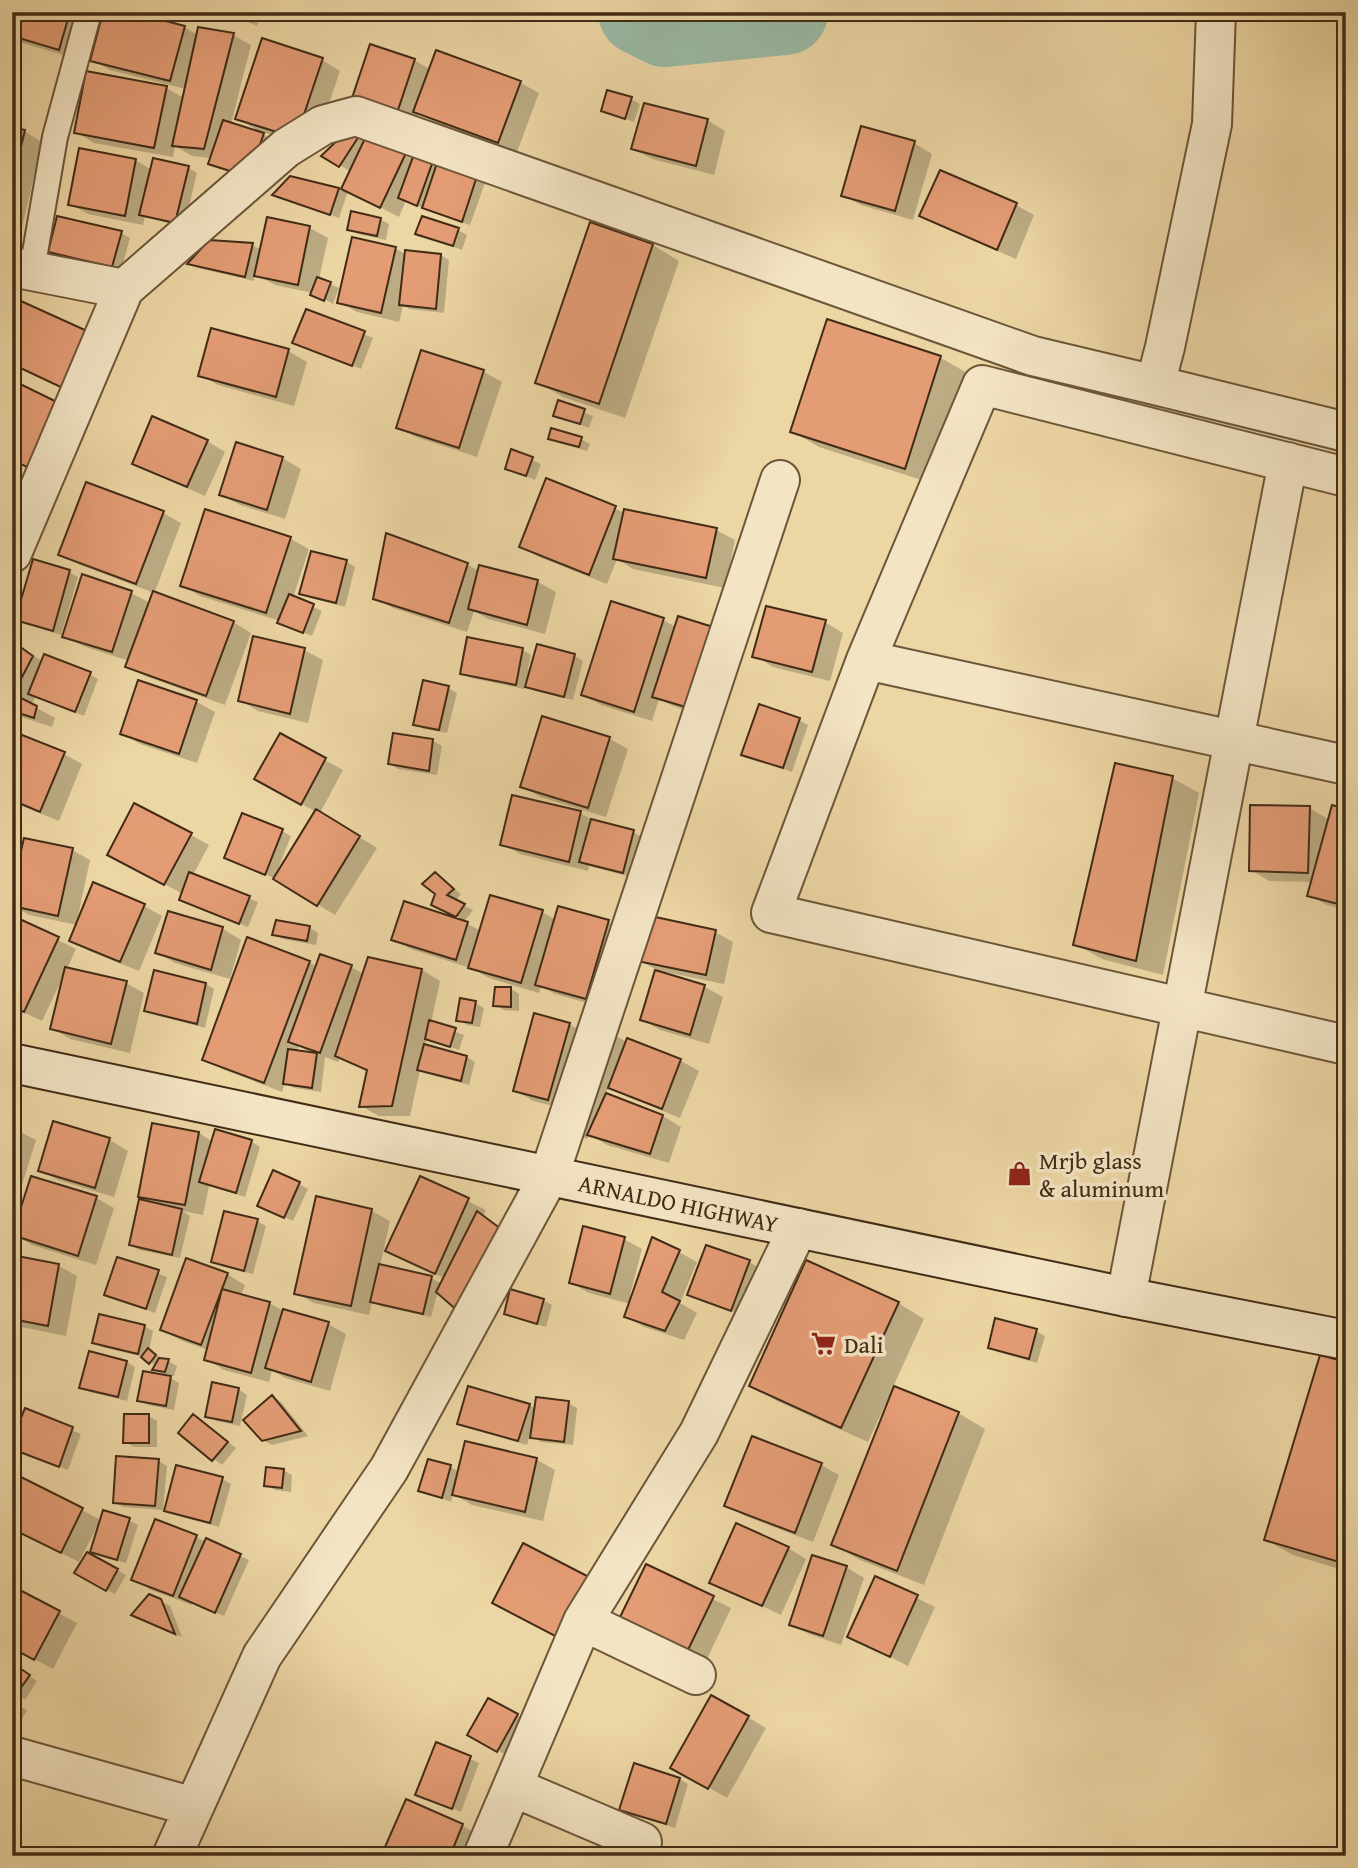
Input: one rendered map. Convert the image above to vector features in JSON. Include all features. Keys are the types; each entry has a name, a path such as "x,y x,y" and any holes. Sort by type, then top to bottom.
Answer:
{"street":[{"path":"1155,385 1212,124 1216,12"},
{"path":"12,553 124,289 286,148 323,125 356,116 1033,356 1346,432"},
{"path":"22,268 124,289"},
{"path":"1346,477 982,385 866,660 771,913 1346,1045"},
{"path":"1126,1297 1288,462"},
{"path":"172,1856 262,1656 389,1469 549,1176 780,480"},
{"path":"866,660 1346,765"},
{"name":"ARNALDO HIGHWAY","path":"12,1063 1126,1297 1346,1340"},
{"path":"484,1856 583,1621 699,1433 797,1228"},
{"path":"583,1621 695,1675"},
{"path":"12,1756 194,1807"},
{"path":"513,1787 642,1842"}],"lane":[{"path":"22,268 89,12"}],"building":[{"path":"12,12 70,12 59,50 12,36"},
{"path":"103,12 131,12 185,26 170,81 90,61"},
{"path":"198,27 234,33 204,149 172,146"},
{"path":"262,38 323,58 296,138 235,119"},
{"path":"370,44 415,59 396,116 351,101"},
{"path":"436,50 521,81 498,143 413,112"},
{"path":"86,71 167,86 154,148 74,133"},
{"path":"607,90 632,97 625,119 601,111"},
{"path":"644,103 708,119 696,166 631,149"},
{"path":"223,120 264,133 249,177 208,164"},
{"path":"861,126 915,141 895,211 841,196"},
{"path":"12,127 25,130 12,183"},
{"path":"361,133 339,167 321,156 344,134"},
{"path":"367,134 406,153 380,208 341,189"},
{"path":"79,148 136,159 125,216 68,205"},
{"path":"414,154 433,161 417,206 398,198"},
{"path":"153,158 189,166 175,223 139,215"},
{"path":"437,163 477,176 462,222 422,208"},
{"path":"940,170 1017,203 997,250 919,216"},
{"path":"290,176 339,188 330,215 272,195"},
{"path":"351,211 381,218 377,236 347,230"},
{"path":"57,216 122,231 112,267 48,252"},
{"path":"422,216 459,228 453,246 415,234"},
{"path":"267,217 310,226 298,285 254,276"},
{"path":"590,222 653,244 599,404 535,383"},
{"path":"352,237 396,247 381,313 337,303"},
{"path":"209,240 253,243 245,277 187,264"},
{"path":"405,250 441,254 436,309 399,305"},
{"path":"317,277 331,282 324,301 310,295"},
{"path":"12,297 96,335 69,391 12,364"},
{"path":"306,309 365,331 352,366 292,343"},
{"path":"827,319 941,356 905,469 790,432"},
{"path":"211,328 289,349 276,397 198,376"},
{"path":"421,350 484,370 459,448 396,428"},
{"path":"12,380 61,404 29,468 12,460"},
{"path":"558,400 585,409 580,424 553,416"},
{"path":"152,416 208,440 187,487 132,464"},
{"path":"551,428 582,437 579,447 548,439"},
{"path":"236,442 283,457 267,510 219,495"},
{"path":"511,449 533,457 526,476 505,469"},
{"path":"546,478 616,506 589,575 519,547"},
{"path":"86,482 164,511 136,584 58,555"},
{"path":"205,509 291,537 266,613 180,586"},
{"path":"624,509 717,528 706,578 613,559"},
{"path":"386,533 468,563 449,623 373,599"},
{"path":"311,551 347,560 336,603 299,594"},
{"path":"33,559 70,570 53,631 15,620"},
{"path":"479,565 538,580 527,625 468,609"},
{"path":"82,574 132,591 112,652 62,637"},
{"path":"153,591 234,621 206,696 125,667"},
{"path":"289,594 314,604 303,633 277,623"},
{"path":"611,601 664,618 634,712 581,695"},
{"path":"766,606 826,620 812,672 752,657"},
{"path":"678,616 713,627 689,708 652,697"},
{"path":"253,636 305,648 290,714 238,701"},
{"path":"467,637 523,648 516,685 460,674"},
{"path":"12,641 33,656 13,694 37,706 34,718 12,711"},
{"path":"537,644 575,654 564,697 525,687"},
{"path":"44,654 91,672 75,712 28,694"},
{"path":"138,680 197,700 179,754 120,734"},
{"path":"423,680 449,686 439,730 413,725"},
{"path":"759,704 800,718 783,768 741,755"},
{"path":"542,716 610,737 588,808 520,787"},
{"path":"12,731 65,752 40,812 12,800"},
{"path":"280,733 326,758 301,805 254,779"},
{"path":"393,733 433,739 429,771 388,764"},
{"path":"1115,763 1173,776 1136,961 1073,945"},
{"path":"512,795 581,811 569,862 500,845"},
{"path":"134,803 192,833 164,885 107,855"},
{"path":"1250,805 1310,806 1308,873 1249,871"},
{"path":"1332,805 1346,809 1346,906 1307,896"},
{"path":"316,809 360,836 317,906 273,879"},
{"path":"242,813 283,829 265,875 224,858"},
{"path":"591,819 634,830 623,873 579,862"},
{"path":"24,838 73,848 58,916 12,906 12,889"},
{"path":"189,872 250,896 239,924 179,900"},
{"path":"435,872 454,889 447,895 465,904 456,917 431,905 435,894 422,884"},
{"path":"93,882 145,904 120,962 69,941"},
{"path":"490,895 543,910 521,983 468,968"},
{"path":"404,901 468,922 456,960 391,940"},
{"path":"558,906 609,920 586,999 535,985"},
{"path":"168,911 223,927 211,970 155,953"},
{"path":"646,915 716,930 706,975 637,961"},
{"path":"13,916 59,937 24,1012 12,1007"},
{"path":"276,920 310,926 307,941 272,935"},
{"path":"247,937 310,961 264,1083 202,1060"},
{"path":"320,954 352,965 320,1053 288,1042"},
{"path":"368,957 422,969 392,1106 359,1107 367,1070 335,1056"},
{"path":"65,967 127,981 111,1044 50,1029"},
{"path":"154,970 206,983 197,1024 144,1011"},
{"path":"655,970 705,985 690,1035 640,1020"},
{"path":"495,987 511,987 511,1007 493,1006"},
{"path":"460,998 476,1001 472,1023 456,1021"},
{"path":"534,1013 570,1023 548,1100 513,1091"},
{"path":"429,1020 456,1028 450,1047 425,1039"},
{"path":"627,1038 681,1059 662,1109 608,1088"},
{"path":"424,1044 467,1056 461,1081 417,1070"},
{"path":"288,1049 317,1053 312,1088 283,1084"},
{"path":"606,1093 663,1115 650,1154 587,1135"},
{"path":"53,1121 110,1138 95,1188 38,1171"},
{"path":"152,1123 199,1132 185,1205 138,1197"},
{"path":"215,1129 252,1140 236,1193 199,1182"},
{"path":"273,1170 300,1182 284,1218 257,1206"},
{"path":"31,1176 97,1196 78,1256 12,1235"},
{"path":"420,1176 469,1198 435,1274 385,1251"},
{"path":"316,1196 372,1209 351,1306 294,1294"},
{"path":"139,1199 182,1209 172,1255 129,1245"},
{"path":"224,1211 258,1219 244,1271 211,1262"},
{"path":"477,1211 501,1229 460,1313 436,1292"},
{"path":"583,1226 625,1237 610,1294 569,1283"},
{"path":"652,1237 680,1250 662,1292 680,1301 665,1331 624,1317"},
{"path":"706,1245 750,1260 731,1311 687,1295"},
{"path":"12,1255 59,1264 48,1326 12,1319"},
{"path":"117,1257 159,1270 146,1309 104,1295"},
{"path":"186,1258 228,1273 201,1345 160,1330"},
{"name":"Dali","path":"806,1260 899,1302 841,1428 749,1386"},
{"path":"379,1264 432,1276 423,1314 370,1302"},
{"path":"222,1289 270,1302 251,1373 204,1360"},
{"path":"510,1289 544,1299 537,1324 504,1314"},
{"path":"283,1309 329,1322 311,1382 265,1368"},
{"path":"99,1314 145,1325 138,1354 92,1343"},
{"path":"995,1318 1037,1329 1029,1359 988,1348"},
{"path":"148,1348 156,1355 149,1364 141,1357"},
{"path":"89,1351 127,1361 118,1397 79,1388"},
{"path":"1320,1355 1346,1362 1346,1564 1264,1540"},
{"path":"159,1358 169,1359 165,1372 152,1370"},
{"path":"143,1371 171,1376 166,1406 137,1401"},
{"path":"212,1382 239,1388 232,1422 205,1417"},
{"path":"468,1386 530,1404 518,1441 457,1424"},
{"path":"894,1386 959,1412 897,1571 831,1545"},
{"path":"272,1395 301,1431 262,1441 243,1420"},
{"path":"536,1397 569,1401 564,1442 530,1438"},
{"path":"25,1408 73,1427 59,1467 12,1449 12,1440"},
{"path":"124,1414 149,1414 149,1443 123,1443"},
{"path":"193,1414 228,1442 212,1461 178,1433"},
{"path":"752,1436 822,1463 795,1533 724,1506"},
{"path":"465,1441 537,1458 525,1512 452,1495"},
{"path":"116,1456 159,1459 155,1506 113,1503"},
{"path":"428,1459 451,1465 442,1498 418,1491"},
{"path":"176,1465 223,1477 210,1523 164,1511"},
{"path":"266,1467 284,1469 282,1488 264,1486"},
{"path":"15,1474 83,1508 61,1553 12,1529 12,1478"},
{"path":"103,1510 130,1518 117,1560 90,1552"},
{"path":"155,1519 197,1535 173,1596 131,1580"},
{"path":"736,1523 789,1547 762,1606 709,1583"},
{"path":"206,1538 241,1554 215,1613 179,1597"},
{"path":"523,1543 589,1577 557,1637 492,1603"},
{"path":"87,1552 118,1569 106,1591 74,1573"},
{"path":"812,1555 847,1566 823,1636 789,1625"},
{"path":"646,1564 714,1596 688,1650 620,1617"},
{"path":"875,1576 918,1595 890,1657 847,1637"},
{"path":"16,1588 60,1611 34,1660 12,1648 12,1595"},
{"path":"149,1594 161,1599 175,1634 131,1615"},
{"path":"12,1663 30,1675 15,1696 12,1694"},
{"path":"711,1695 749,1716 708,1789 670,1768"},
{"path":"488,1698 518,1714 497,1752 467,1735"},
{"path":"436,1742 471,1756 452,1809 415,1795"},
{"path":"634,1763 680,1778 666,1824 619,1810"},
{"path":"406,1799 463,1824 450,1856 381,1856"}],"waterway":[{"path":"641,12 665,24 785,12"}],"place":[{"name":"Mrjb glass & aluminum","path":"1019,1174"},
{"name":"Dali","path":"824,1344"}]}
